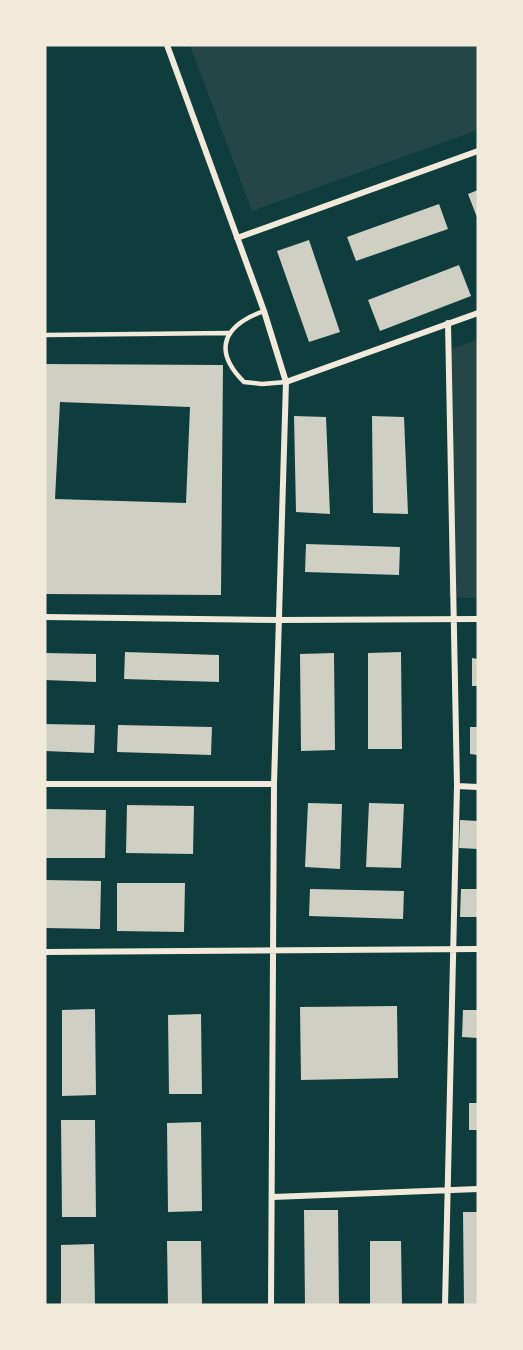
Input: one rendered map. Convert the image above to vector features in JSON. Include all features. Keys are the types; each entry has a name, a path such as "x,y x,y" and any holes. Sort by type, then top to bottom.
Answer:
{"street":[{"path":"167,45 264,311 286,382 274,784 271,1305"},
{"path":"237,238 478,151"},
{"path":"286,382 478,313"},
{"path":"445,1305 452,949 458,786 448,323"},
{"path":"45,617 278,620 478,619"},
{"path":"45,784 274,784"},
{"path":"458,786 478,787"},
{"path":"45,952 478,949"},
{"path":"273,1197 447,1188 478,1189"}],"lane":[{"path":"264,311 246,318 235,325 229,333 226,342 230,363 244,382 262,384 286,382"},
{"path":"45,335 229,333"}],"shaded area":[{"path":"190,45 478,45 478,130 252,211"},
{"path":"478,339 478,598 449,597 449,350"}],"building":[{"path":"478,190 478,220 468,194"},
{"path":"439,204 448,229 356,261 347,237"},
{"path":"309,240 340,332 309,342 277,251"},
{"path":"459,265 471,296 380,331 368,300"},
{"path":"45,364 223,365 221,595 45,594","holes":["60,402 190,407 186,503 55,499"]},
{"path":"294,416 326,417 330,514 296,512"},
{"path":"372,416 404,417 408,514 373,513"},
{"path":"306,544 400,547 399,575 305,572"},
{"path":"125,652 219,655 219,682 124,679"},
{"path":"401,652 402,749 368,749 368,653"},
{"path":"45,653 96,654 96,682 45,680"},
{"path":"334,653 335,750 301,751 300,654"},
{"path":"472,658 478,659 478,686 472,686"},
{"path":"45,724 95,725 94,753 45,751"},
{"path":"118,725 212,727 211,755 117,752"},
{"path":"470,727 478,727 478,755 470,754"},
{"path":"308,803 342,804 340,869 305,867"},
{"path":"369,803 404,804 401,868 366,867"},
{"path":"127,805 194,806 193,854 126,853"},
{"path":"45,809 106,810 105,858 45,858"},
{"path":"460,820 478,821 478,849 459,848"},
{"path":"45,880 101,881 100,929 45,928"},
{"path":"117,883 185,883 184,932 117,931"},
{"path":"310,889 404,891 403,919 309,916"},
{"path":"461,889 478,889 478,917 460,917"},
{"path":"397,1006 398,1078 301,1080 300,1007"},
{"path":"95,1009 96,1095 62,1096 62,1010"},
{"path":"463,1010 478,1010 478,1038 462,1037"},
{"path":"201,1014 202,1094 169,1094 168,1015"},
{"path":"469,1103 478,1103 478,1130 469,1130"},
{"path":"61,1120 95,1120 96,1217 62,1217"},
{"path":"201,1122 202,1211 168,1212 167,1123"},
{"path":"304,1210 338,1210 339,1305 305,1305"},
{"path":"463,1212 478,1212 478,1305 464,1305"},
{"path":"167,1241 201,1241 202,1305 168,1305"},
{"path":"370,1241 401,1241 402,1305 370,1305"},
{"path":"94,1244 95,1305 61,1305 61,1245"}]}
